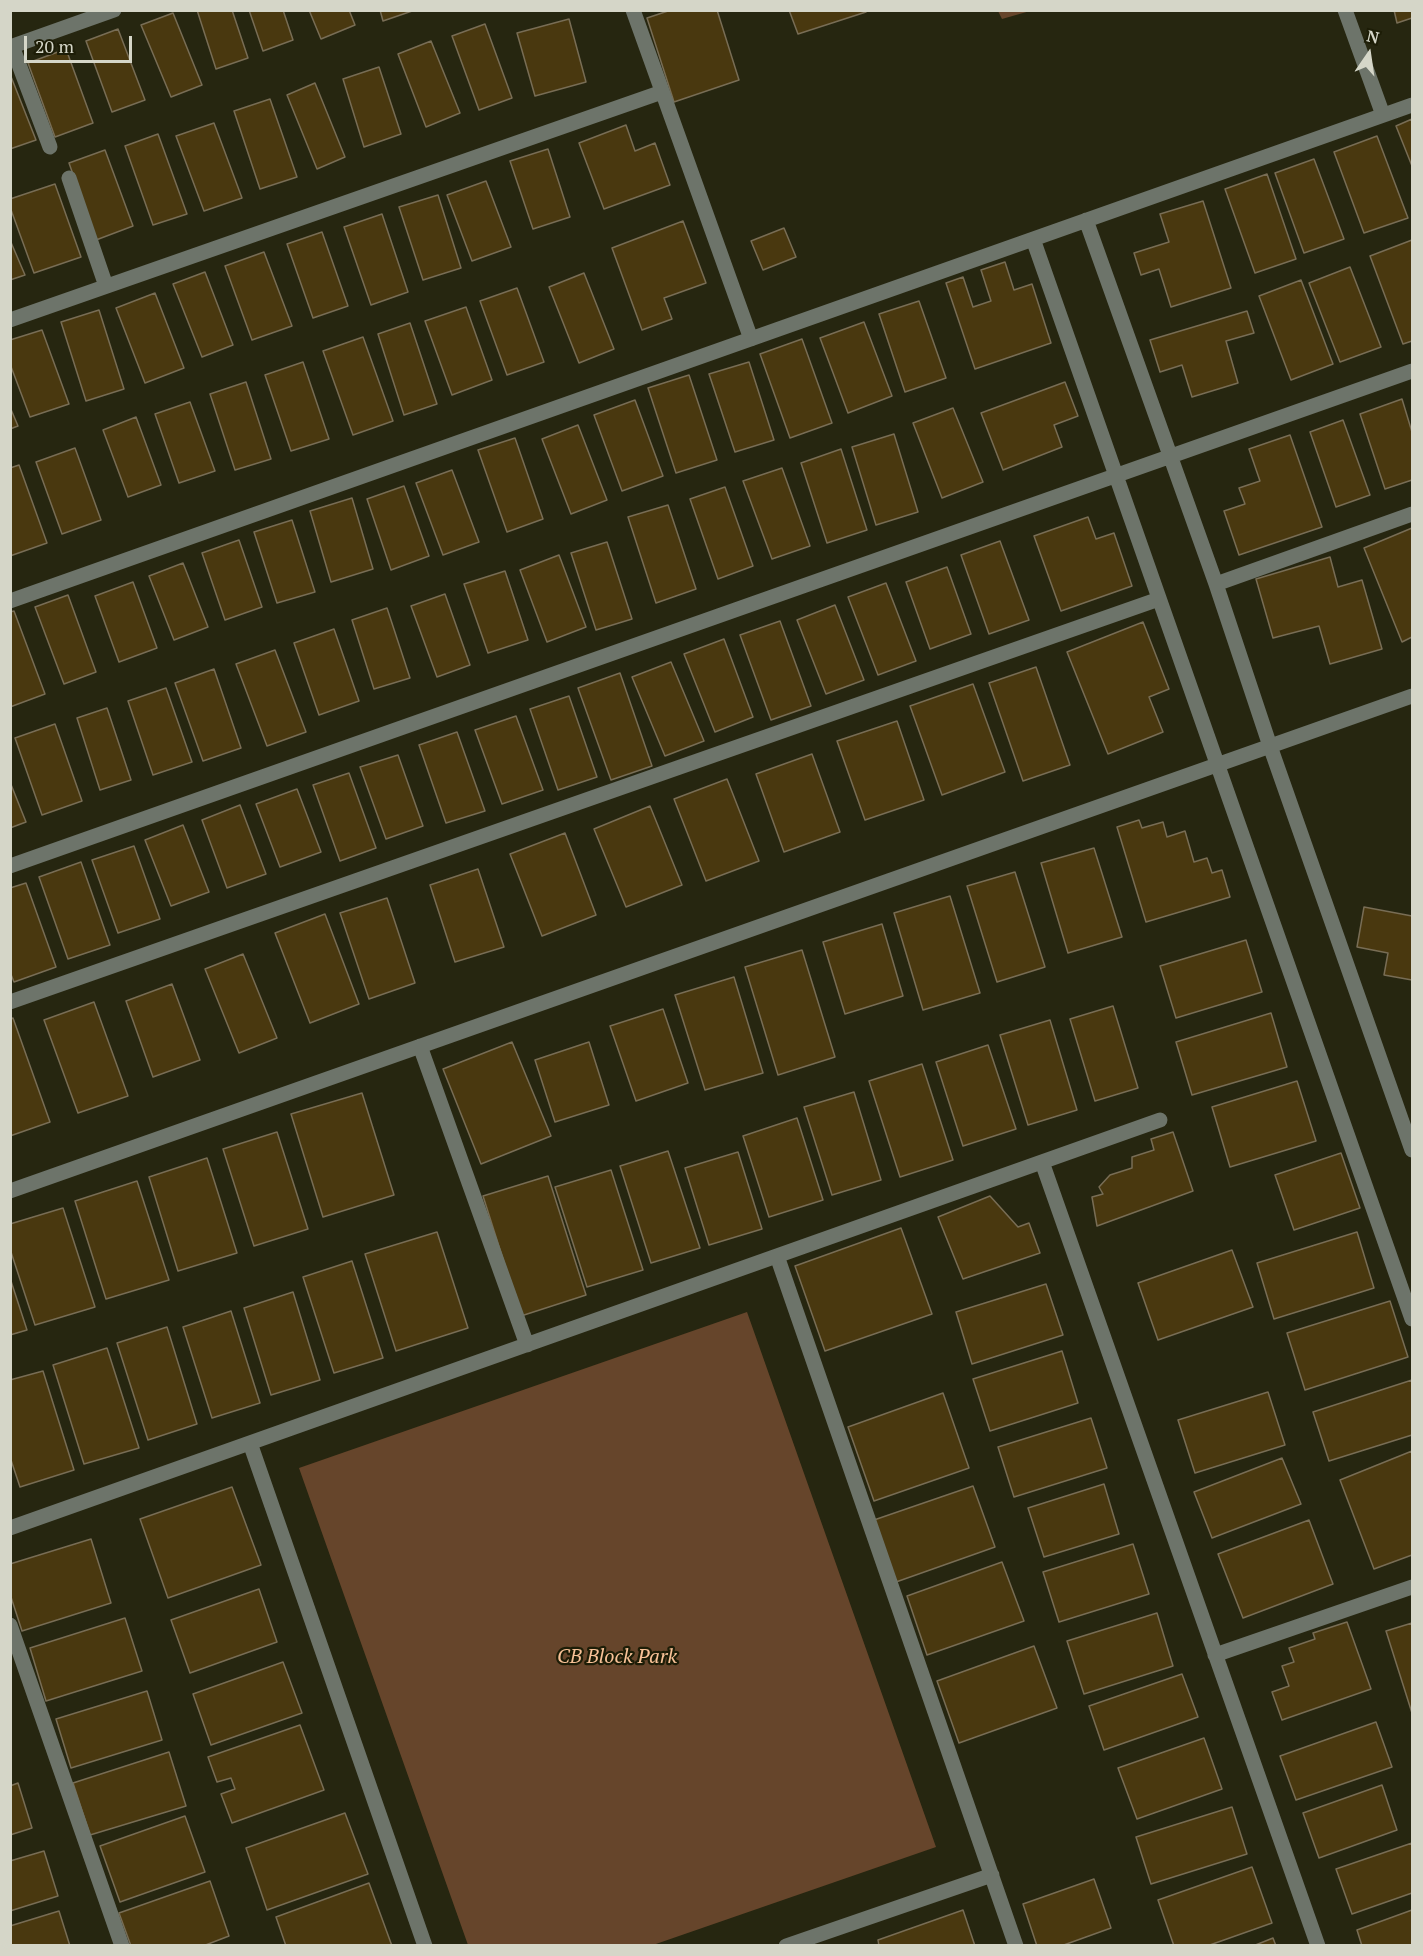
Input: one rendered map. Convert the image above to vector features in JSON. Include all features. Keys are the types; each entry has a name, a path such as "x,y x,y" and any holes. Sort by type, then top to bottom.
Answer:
{"street":[{"path":"50,147 11,47 114,10"},
{"path":"633,10 751,339"},
{"path":"1345,10 1383,115"},
{"path":"10,320 662,92"},
{"path":"10,601 1413,105"},
{"path":"69,178 106,286"},
{"path":"1086,220 1216,584 1270,746 1413,1150"},
{"path":"1033,239 1217,764 1410,1301 1413,1319"},
{"path":"10,866 1413,371"},
{"path":"1216,584 1413,514"},
{"path":"10,1002 1159,599"},
{"path":"10,1191 1413,696"},
{"path":"420,1046 527,1345"},
{"path":"10,1528 1160,1120"},
{"path":"1042,1162 1318,1946"},
{"path":"777,1256 1016,1946"},
{"path":"250,1443 425,1946"},
{"path":"1215,1655 1413,1587"},
{"path":"10,1626 122,1946"},
{"path":"786,1946 992,1875"}],"green space":[{"path":"998,10 1030,11 1002,19"},
{"name":"CB Block Park","path":"747,1312 936,1847 653,1945 468,1945 299,1468"}],"building":[{"path":"197,10 232,10 248,58 216,69"},
{"path":"249,10 283,10 293,40 263,51"},
{"path":"309,10 349,10 355,25 321,39"},
{"path":"380,10 415,10 383,21"},
{"path":"671,10 717,10 739,80 674,102 647,18"},
{"path":"789,10 865,10 866,12 798,34"},
{"path":"1394,10 1412,10 1412,18 1397,23"},
{"path":"173,13 202,85 171,97 141,25"},
{"path":"569,19 586,82 535,96 517,33"},
{"path":"485,24 512,98 479,110 452,36"},
{"path":"118,29 145,100 112,112 86,41"},
{"path":"431,41 460,113 426,127 398,54"},
{"path":"66,49 93,123 55,137 28,63"},
{"path":"379,67 401,134 364,147 343,79"},
{"path":"10,74 36,140 10,149"},
{"path":"315,83 345,157 317,169 287,95"},
{"path":"270,99 297,177 260,189 234,111"},
{"path":"1412,119 1412,166 1396,126"},
{"path":"214,123 242,198 204,211 176,136"},
{"path":"626,125 635,151 655,143 670,185 604,209 579,143"},
{"path":"158,134 187,214 153,225 125,146"},
{"path":"1377,136 1408,218 1364,233 1334,152"},
{"path":"548,149 570,217 533,229 510,161"},
{"path":"105,150 133,226 96,240 69,163"},
{"path":"1314,159 1344,239 1304,253 1275,173"},
{"path":"1267,174 1296,259 1255,273 1225,189"},
{"path":"486,181 511,247 472,261 447,195"},
{"path":"55,184 81,257 34,273 10,207 10,199"},
{"path":"438,195 461,268 423,280 399,207"},
{"path":"1203,201 1231,288 1171,307 1159,269 1141,275 1134,253 1169,242 1160,214"},
{"path":"382,214 408,292 371,305 344,227"},
{"path":"683,221 706,283 664,298 672,319 642,330 612,248"},
{"path":"784,228 796,257 763,270 751,241"},
{"path":"322,232 348,306 313,318 287,244"},
{"path":"10,240 25,275 10,280"},
{"path":"1412,240 1412,341 1403,344 1370,256"},
{"path":"264,252 292,326 252,340 225,266"},
{"path":"1005,262 1014,290 1032,284 1051,343 975,369 946,283 963,277 973,307 991,301 981,270"},
{"path":"1350,267 1381,347 1340,362 1309,283"},
{"path":"205,272 233,345 202,357 173,284"},
{"path":"584,273 614,349 579,363 549,287"},
{"path":"1301,280 1333,364 1291,380 1259,296"},
{"path":"517,288 544,362 507,375 480,301"},
{"path":"155,293 184,368 145,383 116,308"},
{"path":"919,301 946,378 905,392 879,314"},
{"path":"466,307 492,380 452,395 425,321"},
{"path":"99,310 124,389 86,401 61,322"},
{"path":"1247,311 1254,333 1226,341 1238,383 1192,397 1182,365 1160,372 1150,340"},
{"path":"864,322 892,396 848,413 820,338"},
{"path":"410,323 437,404 404,415 378,334"},
{"path":"42,330 69,404 30,417 10,364 10,340"},
{"path":"363,337 393,421 353,435 323,351"},
{"path":"802,339 832,423 790,438 760,354"},
{"path":"303,362 329,439 291,451 265,375"},
{"path":"749,362 774,440 735,452 709,374"},
{"path":"689,375 717,460 676,473 648,388"},
{"path":"246,382 271,459 235,470 210,394"},
{"path":"1065,382 1078,416 1054,425 1062,447 1003,470 981,413"},
{"path":"1402,399 1412,432 1412,480 1385,489 1360,414"},
{"path":"635,400 663,476 622,491 594,415"},
{"path":"190,402 215,471 179,483 155,414"},
{"path":"10,407 18,426 10,429"},
{"path":"953,408 983,482 942,498 913,423"},
{"path":"136,417 161,485 128,497 103,430"},
{"path":"1343,420 1370,495 1336,507 1310,432"},
{"path":"578,425 607,500 571,514 542,439"},
{"path":"894,434 918,512 876,525 852,447"},
{"path":"1290,435 1322,527 1239,555 1224,511 1245,504 1239,488 1260,481 1249,449"},
{"path":"515,438 543,519 507,532 478,450"},
{"path":"75,448 101,520 62,534 36,462"},
{"path":"841,449 867,530 827,543 801,463"},
{"path":"19,465 47,543 10,556 10,468"},
{"path":"782,468 810,546 772,559 743,481"},
{"path":"452,470 479,542 443,555 416,483"},
{"path":"404,486 429,556 391,570 367,499"},
{"path":"725,487 753,566 718,579 690,499"},
{"path":"352,498 373,569 331,582 310,511"},
{"path":"668,505 696,589 656,603 628,517"},
{"path":"1088,517 1096,539 1114,533 1132,586 1061,611 1034,536"},
{"path":"292,520 315,592 277,603 254,532"},
{"path":"1412,528 1412,637 1402,642 1364,548"},
{"path":"239,540 262,607 225,620 202,553"},
{"path":"1000,541 1029,620 989,634 961,555"},
{"path":"607,542 632,619 596,630 571,553"},
{"path":"559,555 586,627 547,642 520,570"},
{"path":"1330,557 1338,587 1362,580 1382,649 1330,664 1319,626 1273,638 1256,579"},
{"path":"183,563 208,627 174,640 149,576"},
{"path":"947,567 971,634 930,649 906,582"},
{"path":"505,571 528,640 488,653 464,584"},
{"path":"133,582 157,648 119,662 95,596"},
{"path":"886,583 916,661 878,675 848,597"},
{"path":"445,594 470,665 437,677 411,606"},
{"path":"68,595 96,672 64,684 35,607"},
{"path":"835,605 864,680 826,694 797,620"},
{"path":"387,608 410,678 374,689 352,620"},
{"path":"14,611 45,694 10,707 10,612"},
{"path":"780,621 811,706 771,720 740,635"},
{"path":"1143,622 1169,689 1149,697 1163,732 1108,754 1067,652"},
{"path":"334,629 359,701 319,715 294,643"},
{"path":"724,639 753,717 715,732 684,654"},
{"path":"275,650 306,732 267,746 236,664"},
{"path":"671,662 704,741 665,756 632,677"},
{"path":"1036,667 1070,765 1023,781 989,683"},
{"path":"214,669 241,748 203,761 175,683"},
{"path":"620,673 652,766 611,780 578,688"},
{"path":"973,684 1005,772 942,795 910,706"},
{"path":"166,688 192,762 153,775 128,701"},
{"path":"569,696 597,777 558,790 530,709"},
{"path":"107,708 131,780 100,790 77,718"},
{"path":"516,716 543,790 502,804 475,730"},
{"path":"897,721 924,800 865,820 837,741"},
{"path":"55,724 82,801 42,815 15,738"},
{"path":"457,732 485,811 446,823 419,745"},
{"path":"812,754 840,832 784,852 756,774"},
{"path":"398,755 423,826 386,839 360,767"},
{"path":"349,773 376,848 340,861 313,785"},
{"path":"727,779 759,861 706,881 674,799"},
{"path":"10,782 26,822 10,828"},
{"path":"297,789 321,852 280,867 256,804"},
{"path":"240,805 266,874 227,888 202,820"},
{"path":"650,806 682,885 626,907 594,829"},
{"path":"1139,820 1142,828 1163,822 1167,837 1185,831 1194,862 1207,858 1212,873 1222,870 1230,897 1146,922 1117,827"},
{"path":"183,825 209,892 171,906 145,840"},
{"path":"565,833 596,915 542,936 510,854"},
{"path":"134,846 160,919 118,933 92,860"},
{"path":"1094,848 1122,937 1068,953 1041,863"},
{"path":"81,862 110,945 68,959 39,877"},
{"path":"478,869 504,947 455,962 430,885"},
{"path":"1015,872 1045,967 997,982 967,886"},
{"path":"26,883 56,967 14,982 10,972 10,888"},
{"path":"950,896 980,993 923,1010 894,913"},
{"path":"387,898 415,983 369,999 340,913"},
{"path":"1364,907 1412,916 1412,980 1384,975 1388,953 1357,947"},
{"path":"325,914 359,1004 310,1023 275,933"},
{"path":"882,924 903,996 845,1014 823,942"},
{"path":"1246,940 1262,992 1176,1018 1160,966"},
{"path":"802,950 835,1057 778,1075 745,967"},
{"path":"243,954 277,1038 239,1053 205,969"},
{"path":"734,977 763,1073 705,1090 675,995"},
{"path":"172,984 200,1060 153,1077 126,1001"},
{"path":"94,1002 128,1096 78,1113 44,1020"},
{"path":"1113,1006 1138,1088 1095,1101 1070,1019"},
{"path":"663,1009 688,1083 636,1101 610,1026"},
{"path":"1271,1013 1287,1067 1192,1095 1176,1042"},
{"path":"13,1018 50,1122 10,1136 10,1019"},
{"path":"1050,1020 1077,1110 1028,1125 1000,1035"},
{"path":"512,1042 551,1136 481,1164 443,1069"},
{"path":"589,1042 609,1105 555,1122 535,1060"},
{"path":"988,1045 1016,1129 963,1146 936,1062"},
{"path":"922,1064 953,1160 900,1177 869,1081"},
{"path":"1297,1081 1316,1141 1230,1167 1212,1107"},
{"path":"854,1092 881,1180 832,1195 804,1107"},
{"path":"362,1093 394,1195 323,1217 291,1114"},
{"path":"797,1118 823,1200 769,1217 743,1136"},
{"path":"277,1132 308,1229 254,1246 223,1149"},
{"path":"1173,1132 1193,1191 1097,1226 1092,1197 1103,1194 1099,1187 1110,1175 1132,1168 1132,1157 1154,1150 1151,1139"},
{"path":"668,1151 700,1248 651,1263 620,1166"},
{"path":"738,1152 762,1229 709,1245 685,1168"},
{"path":"1341,1153 1360,1208 1294,1230 1275,1175"},
{"path":"207,1158 237,1253 178,1271 149,1177"},
{"path":"611,1170 643,1270 587,1287 555,1187"},
{"path":"548,1176 586,1295 521,1316 483,1196"},
{"path":"137,1181 169,1280 106,1299 75,1201"},
{"path":"990,1196 1018,1227 1029,1223 1040,1253 963,1279 938,1217"},
{"path":"63,1208 95,1307 35,1325 10,1249 10,1224"},
{"path":"901,1228 932,1314 825,1351 795,1266"},
{"path":"437,1232 468,1328 396,1351 365,1254"},
{"path":"1357,1232 1374,1288 1274,1319 1257,1263"},
{"path":"1232,1250 1253,1307 1158,1340 1138,1283"},
{"path":"352,1261 383,1358 334,1373 303,1277"},
{"path":"10,1278 27,1330 10,1335"},
{"path":"1046,1284 1063,1335 972,1364 956,1312"},
{"path":"293,1292 320,1380 271,1395 244,1308"},
{"path":"1390,1301 1408,1357 1305,1390 1287,1333"},
{"path":"231,1311 260,1403 212,1418 183,1327"},
{"path":"167,1327 197,1424 148,1440 117,1343"},
{"path":"107,1348 139,1448 84,1464 53,1365"},
{"path":"1062,1351 1078,1403 990,1431 973,1379"},
{"path":"43,1371 74,1470 20,1487 10,1457 10,1380"},
{"path":"1412,1380 1412,1435 1329,1461 1313,1412"},
{"path":"1268,1392 1285,1445 1195,1473 1178,1420"},
{"path":"943,1393 969,1468 874,1501 848,1427"},
{"path":"1091,1418 1107,1468 1014,1497 998,1447"},
{"path":"1412,1451 1412,1555 1374,1569 1340,1480"},
{"path":"1282,1458 1301,1504 1212,1538 1194,1492"},
{"path":"1104,1484 1119,1534 1044,1557 1028,1508"},
{"path":"973,1486 995,1547 896,1582 874,1520"},
{"path":"232,1487 261,1565 168,1598 140,1519"},
{"path":"1309,1520 1333,1584 1243,1618 1218,1554"},
{"path":"91,1539 111,1603 22,1631 10,1594 10,1564"},
{"path":"1133,1544 1149,1594 1059,1622 1043,1572"},
{"path":"1002,1562 1024,1621 927,1655 907,1596"},
{"path":"259,1589 277,1642 190,1673 171,1620"},
{"path":"1157,1613 1173,1666 1084,1694 1067,1641"},
{"path":"125,1618 142,1671 46,1701 30,1648"},
{"path":"1347,1622 1371,1689 1282,1720 1272,1692 1289,1686 1282,1666 1294,1662 1289,1648 1315,1639 1313,1633"},
{"path":"1412,1623 1412,1713 1386,1631"},
{"path":"1034,1646 1057,1708 959,1743 937,1681"},
{"path":"283,1662 302,1713 211,1745 193,1694"},
{"path":"1182,1674 1198,1717 1104,1750 1089,1706"},
{"path":"147,1691 162,1740 71,1768 56,1719"},
{"path":"1376,1722 1392,1767 1296,1800 1280,1756"},
{"path":"300,1725 324,1790 232,1823 221,1794 235,1789 231,1778 217,1782 208,1757"},
{"path":"1204,1738 1222,1789 1137,1819 1118,1768"},
{"path":"169,1752 186,1806 90,1835 73,1783"},
{"path":"18,1783 32,1828 10,1835 10,1786"},
{"path":"1382,1785 1397,1830 1319,1858 1303,1813"},
{"path":"1232,1807 1247,1854 1151,1884 1136,1837"},
{"path":"345,1813 368,1874 267,1910 246,1848"},
{"path":"185,1816 205,1872 120,1902 100,1846"},
{"path":"1412,1843 1412,1893 1352,1914 1336,1869"},
{"path":"44,1851 58,1896 10,1911 10,1861"},
{"path":"1252,1867 1272,1923 1207,1946 1174,1946 1158,1900"},
{"path":"1094,1879 1111,1928 1061,1946 1037,1946 1023,1904"},
{"path":"210,1881 229,1936 203,1946 131,1946 119,1913"},
{"path":"369,1883 392,1946 286,1946 276,1917"},
{"path":"963,1910 975,1946 879,1946 878,1940"},
{"path":"1412,1910 1412,1946 1362,1946 1357,1930"},
{"path":"59,1911 70,1946 10,1946 10,1926"},
{"path":"1273,1938 1276,1946 1253,1946"}]}
